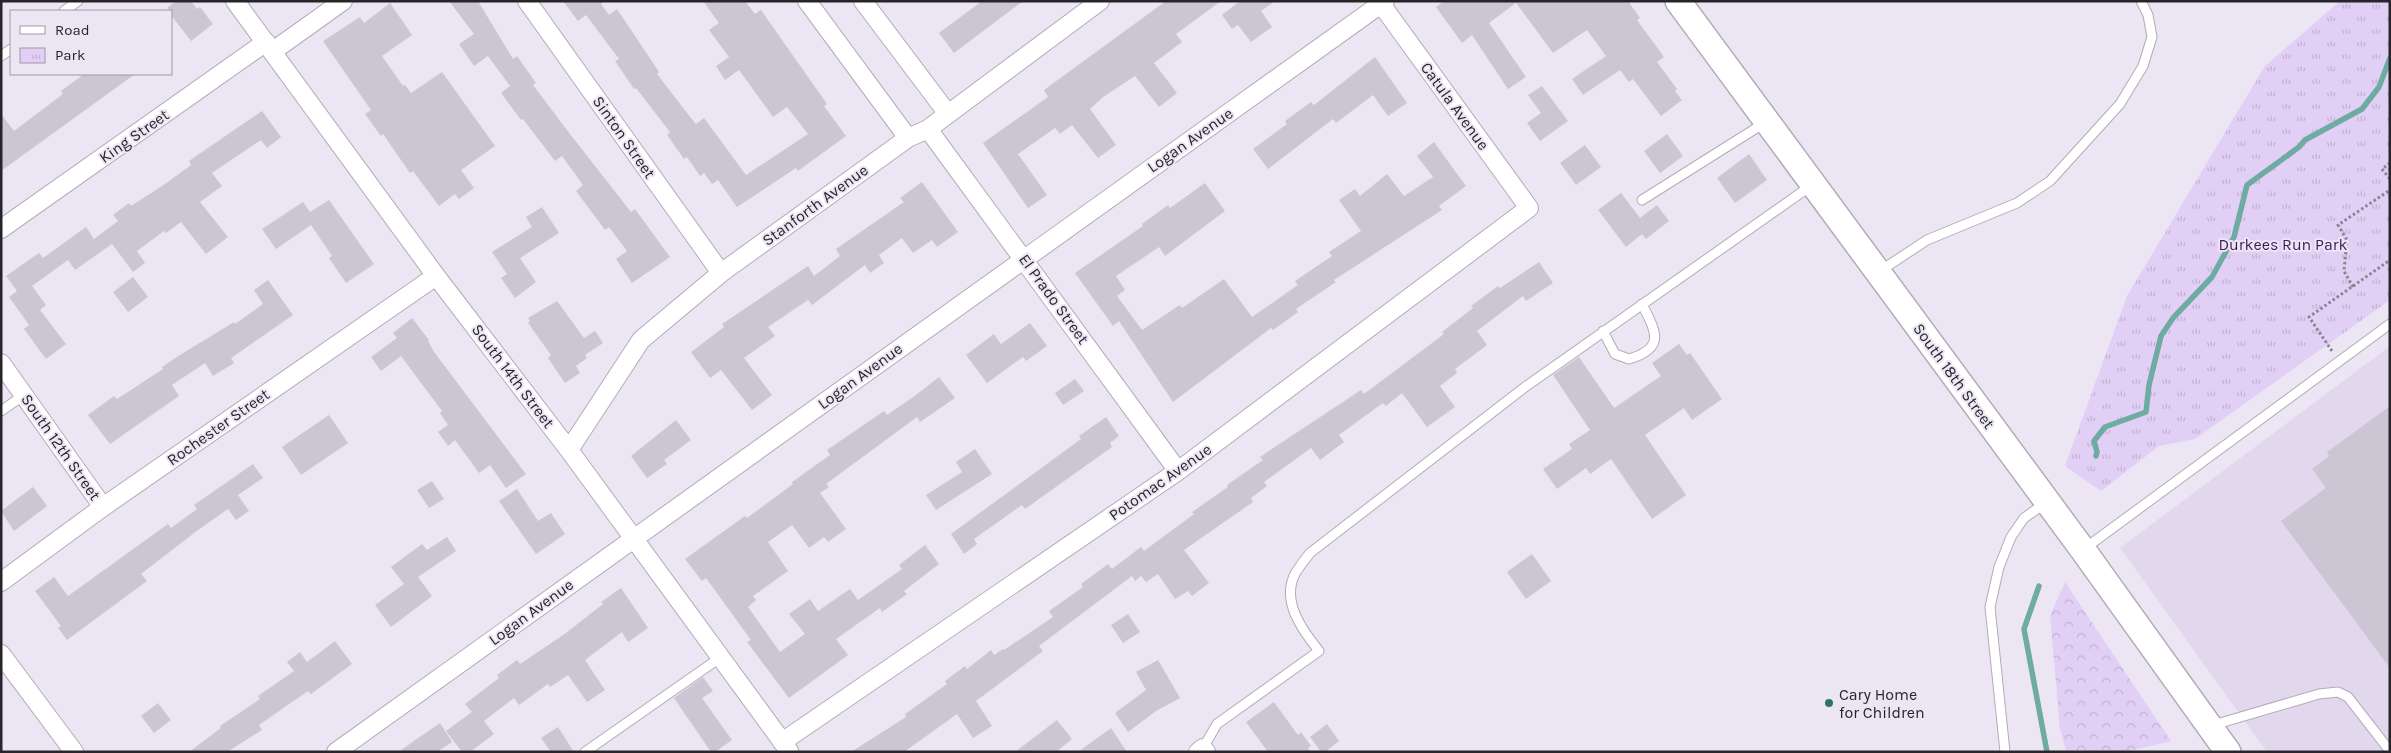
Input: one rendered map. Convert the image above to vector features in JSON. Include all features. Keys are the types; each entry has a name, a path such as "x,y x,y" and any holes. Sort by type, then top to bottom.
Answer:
{"main road":[{"name":"South 18th Street","path":"1678,1 2083,550 2228,752"}],"street":[{"name":"South 14th Street","path":"235,1 436,276 569,450 786,747"},
{"name":"King Street","path":"1,229 270,47 343,1"},
{"name":"Sinton Street","path":"527,1 721,273"},
{"path":"807,1 908,138"},
{"path":"864,1 948,114"},
{"name":"Stanforth Avenue","path":"569,450 641,340 721,273 908,138 928,129 1100,1"},
{"name":"Catula Avenue","path":"1383,3 1529,208"},
{"name":"Logan Avenue","path":"336,752 1383,3"},
{"name":"El Prado Street","path":"928,129 1178,471"},
{"name":"Potomac Avenue","path":"786,747 1178,471 1529,208"},
{"name":"Rochester Street","path":"1,582 103,507 436,276"},
{"name":"South 12th Street","path":"1,364 103,507"},
{"path":"1,654 74,752"}],"lane":[{"path":"65,10 78,1"},
{"path":"1878,273 1927,240 2017,203 2050,181 2120,104 2143,66 2152,37 2148,15 2141,1"},
{"path":"1642,200 1766,122"},
{"path":"1202,751 1216,724 1318,651 1305,634 1293,610 1290,590 1295,574 1310,553 1525,387 1812,185"},
{"path":"1603,331 1615,354 1629,360 1644,355 1653,347 1656,336 1642,304"},
{"path":"2083,550 2390,324"},
{"path":"1,411 24,395"},
{"path":"2005,752 1990,607 1999,568 2012,537 2024,518 2047,502"},
{"path":"585,752 721,657"},
{"path":"2210,726 2319,694 2338,692 2348,697 2390,751"}],"path":[{"path":"2390,164 2382,169 2390,179"},
{"path":"2353,286 2344,271 2347,240 2338,225 2390,190"},
{"path":"2339,362 2309,316 2390,260"}],"shaded area":[{"path":"2390,346 2390,752 2267,752 2120,548"}],"green space":[{"name":"Durkees Run Park","path":"2340,1 2390,1 2390,300 2195,439 2159,446 2101,491 2065,466 2127,296 2265,66"},
{"path":"2065,582 2171,741 2125,752 2066,752 2060,728 2050,616"}],"building":[{"path":"176,1 191,1 197,9 200,7 213,24 191,41 172,16 172,10 167,8"},
{"path":"449,1 478,1 513,59 517,56 536,83 533,85 570,134 631,212 635,209 670,257 632,283 616,259 627,251 609,227 605,230 576,191 583,185 562,156 555,161 501,93 510,86 488,56 474,66 459,44 474,34"},
{"path":"563,1 604,1 601,4 609,15 617,9 659,72 657,74 691,118 696,124 704,118 746,175 808,134 787,107 773,117 739,70 725,80 716,66 729,57 709,30 719,23 703,1 745,1 755,14 761,10 827,104 824,106 846,136 798,171 796,168 737,207 718,180 712,184 704,173 700,176 687,157 684,159 667,135 670,132 636,88 634,89 615,61 619,59 586,15 578,21"},
{"path":"982,1 1023,1 954,53 939,33"},
{"path":"1166,1 1221,1 1176,34 1182,42 1154,63 1177,93 1159,107 1135,76 1103,97 1090,109 1116,145 1098,158 1072,125 1060,134 1055,128 1018,154 1047,195 1028,208 983,143 1048,97 1044,90"},
{"path":"1240,1 1275,1 1261,11 1272,27 1251,42 1238,25 1232,29 1222,15"},
{"path":"1444,1 1628,1 1640,18 1637,20 1664,57 1657,62 1677,89 1675,91 1682,100 1661,116 1633,79 1629,82 1620,70 1583,95 1572,79 1606,56 1587,30 1553,53 1516,3 1489,23 1526,77 1508,89 1472,35 1462,43 1436,7"},
{"path":"390,3 412,35 382,56 403,86 405,85 411,93 442,72 495,146 461,170 474,188 459,199 455,194 439,206 413,171 410,173 383,134 381,136 365,114 371,110 323,41 360,17 364,23"},
{"path":"1375,57 1407,103 1388,116 1373,95 1336,123 1333,119 1268,169 1253,149 1287,124 1285,121 1311,102 1314,105"},
{"path":"83,75 134,75 1,171 1,114 14,131 63,94 61,91"},
{"path":"1542,86 1568,121 1540,141 1527,123 1541,113 1528,95"},
{"path":"262,111 281,137 267,148 261,140 212,173 222,186 200,202 228,237 206,254 181,222 166,233 164,231 137,251 145,263 133,272 112,244 75,270 68,260 32,286 46,305 40,310 66,344 46,359 24,329 29,325 9,297 17,291 6,276 39,253 43,258 86,227 94,239 118,221 113,215 129,203 131,206 165,184 191,165 189,161"},
{"path":"1667,134 1683,156 1660,173 1644,151"},
{"path":"1434,142 1466,186 1439,206 1442,210 1334,280 1336,282 1296,309 1298,312 1273,330 1271,328 1173,402 1119,321 1113,326 1075,273 1143,226 1142,224 1168,205 1170,208 1205,183 1225,211 1165,256 1159,247 1116,276 1125,290 1117,296 1142,330 1180,305 1182,308 1224,279 1252,317 1298,285 1295,281 1332,256 1329,252 1361,231 1339,200 1355,189 1360,196 1387,174 1404,196 1433,177 1417,156"},
{"path":"1585,145 1601,167 1576,185 1560,163"},
{"path":"1749,154 1767,180 1735,203 1717,178"},
{"path":"922,182 958,232 937,247 932,240 913,253 902,238 879,255 884,263 870,273 865,265 812,305 808,300 768,327 775,336 744,358 772,395 752,410 721,370 710,378 691,352 724,327 722,324 808,266 814,276 840,256 836,249 904,202 900,198"},
{"path":"1621,193 1640,218 1657,205 1669,221 1646,239 1642,234 1626,247 1598,210"},
{"path":"329,200 374,264 346,283 329,258 332,256 311,225 276,249 262,229 303,202 310,212"},
{"path":"542,207 559,233 520,258 536,282 515,298 501,278 507,274 492,252 532,227 526,217"},
{"path":"1539,262 1553,283 1526,301 1523,296 1477,331 1487,345 1455,369 1457,373 1440,386 1455,407 1427,427 1402,393 1386,406 1383,403 1339,435 1344,442 1320,460 1311,448 1264,482 1267,486 1251,498 1253,502 1184,550 1209,583 1192,596 1188,591 1175,599 1158,574 1146,582 1141,576 1135,581 1132,576 1039,646 1043,651 976,701 992,726 973,738 957,714 904,752 851,752 906,717 905,714 947,684 945,681 965,666 967,669 991,650 994,655 1004,650 1053,617 1049,611 1083,587 1081,584 1108,564 1112,569 1141,547 1144,551 1194,514 1192,512 1228,487 1227,485 1263,460 1260,457 1361,390 1364,394 1444,334 1442,332 1473,308 1471,306 1498,286 1500,288"},
{"path":"133,277 148,297 128,312 113,292"},
{"path":"268,280 293,315 231,358 234,363 213,376 205,363 172,385 179,396 110,444 88,415 114,396 117,399 163,369 162,367 180,355 234,322 235,324 263,304 254,290"},
{"path":"557,301 584,338 595,331 603,343 585,355 587,358 576,366 580,373 565,383 548,358 551,355 528,323 530,321 528,318"},
{"path":"412,318 429,340 434,352 526,474 506,488 490,465 479,473 455,440 448,446 438,432 448,425 440,413 442,411 401,356 381,371 371,357 397,338 393,333"},
{"path":"1030,323 1047,346 1026,361 1023,357 987,383 966,355 994,334 1001,344"},
{"path":"1679,344 1687,355 1690,353 1722,399 1692,420 1684,408 1645,435 1686,495 1652,519 1611,459 1590,474 1586,468 1557,489 1543,469 1572,449 1569,444 1590,430 1553,375 1579,357 1614,408 1661,376 1652,363"},
{"path":"939,377 955,398 920,422 917,417 826,484 829,487 820,493 846,529 828,542 824,537 809,548 792,525 768,542 788,571 753,596 756,600 748,607 780,652 805,634 789,614 810,599 818,611 850,589 858,600 902,569 899,565 925,545 939,564 904,591 907,594 882,612 880,608 836,639 848,655 789,698 747,642 751,640 706,578 702,581 685,559 745,516 747,518 793,484 792,482 830,455 827,450 884,411 887,415"},
{"path":"1075,379 1084,391 1063,405 1055,393"},
{"path":"2390,406 2390,668 2281,521 2326,488 2312,469 2329,456 2327,452"},
{"path":"329,415 348,443 301,475 282,447"},
{"path":"1106,417 1119,436 1110,443 1112,447 1025,509 1022,505 974,539 977,544 964,554 951,534 1081,439 1079,436"},
{"path":"676,420 691,440 664,460 667,464 647,478 631,456"},
{"path":"975,449 992,474 936,510 926,495 962,472 956,462"},
{"path":"253,464 263,478 238,495 249,511 236,520 228,509 198,530 141,574 147,581 67,640 58,628 61,626 35,591 54,577 68,596 168,524 171,528 197,509 194,505"},
{"path":"432,481 444,499 429,508 417,490"},
{"path":"33,487 47,506 14,531 1,511"},
{"path":"517,489 538,521 551,513 565,534 536,554 499,501"},
{"path":"447,537 456,551 418,577 432,596 391,627 375,605 404,584 391,567 422,544 427,550"},
{"path":"1532,554 1551,581 1526,599 1507,572"},
{"path":"621,588 648,628 628,642 622,632 585,660 605,690 587,702 568,675 550,687 548,684 519,705 514,698 484,721 494,734 470,752 462,752 446,731 472,712 465,704 499,678 497,675 517,660 520,664 566,633 603,604 601,602"},
{"path":"1128,614 1140,632 1123,643 1111,625"},
{"path":"335,641 352,664 311,694 308,691 259,725 262,730 227,752 189,752 221,728 220,726 260,699 258,696 294,671 287,662 300,652 307,662"},
{"path":"1158,660 1180,698 1156,711 1128,732 1115,713 1146,690 1136,672"},
{"path":"703,677 713,691 702,698 732,740 715,752 711,752 674,698"},
{"path":"1274,702 1298,735 1301,732 1311,746 1308,748 1311,752 1268,752 1246,722"},
{"path":"158,703 171,720 154,733 141,716"},
{"path":"1057,720 1072,739 1056,752 1015,752"},
{"path":"440,723 452,742 437,752 398,752"},
{"path":"1327,724 1339,741 1325,752 1321,752 1310,737"},
{"path":"558,727 574,752 551,752 541,738"},
{"path":"1111,728 1127,752 1078,752"}],"waterway":[{"path":"2096,456 2097,452 2094,441 2105,427 2146,412 2149,385 2161,336 2173,318 2212,277 2234,237 2247,185 2299,147 2305,140 2362,109 2379,87 2390,58"},
{"path":"2039,586 2024,629 2047,752"}],"place":[{"name":"Cary Home for Children","path":"1829,703"}]}
